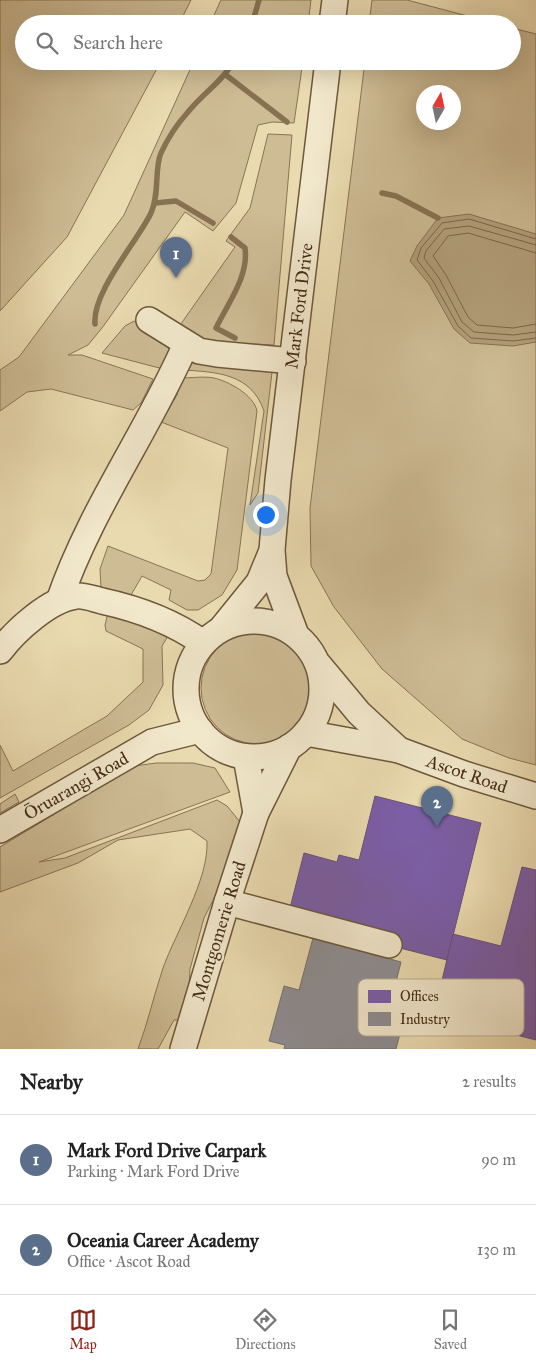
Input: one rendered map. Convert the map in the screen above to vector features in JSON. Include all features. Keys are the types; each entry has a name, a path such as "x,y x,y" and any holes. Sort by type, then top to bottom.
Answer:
{"street":[{"path":"333,15 335,0"},
{"name":"Mark Ford Drive","path":"296,635 274,576 272,550 327,70"},
{"path":"149,320 186,344 199,350 217,354 293,361"},
{"path":"59,601 88,531 173,374 186,344"},
{"name":"Mark Ford Drive","path":"212,636 259,582 272,550"},
{"path":"4,638 59,601 77,596 134,608 181,628 212,636"},
{"path":"259,621 278,625 296,635 309,648 317,663 322,687 320,704 319,712 298,740 269,756 246,757 221,748 200,730 191,717 186,701 188,670 194,656 212,636 239,622 259,621"},
{"name":"Ascot Road","path":"317,663 359,713 399,750"},
{"name":"Ōruarangi Road","path":"152,742 186,701"},
{"name":"Ōruarangi Road","path":"0,830 152,742 200,730"},
{"name":"Ascot Road","path":"298,740 399,750 464,774 536,796"},
{"name":"Montgomerie Road","path":"183,1049 256,813 298,740"},
{"name":"Montgomerie Road","path":"246,757 256,813"},
{"path":"227,902 389,945"}],"shaded area":[{"path":"0,0 191,0 184,15 15,15 15,70 156,70 67,237 0,311"},
{"path":"221,0 311,0 309,15 214,15"},
{"path":"372,0 407,0 464,15 370,15"},
{"path":"521,30 536,34 536,765 509,758 462,739 382,669 334,607 311,566 310,508 364,70 521,70"},
{"path":"190,70 302,70 294,123 272,122 258,125 236,203 213,231 185,212 102,328 88,345 68,355 82,355 153,379 141,403 133,410 51,389 27,392 0,411 0,370 19,357 124,215"},
{"path":"268,134 292,135 274,345 207,342 178,328 235,247 226,241 250,208"},
{"path":"134,321 167,344 170,350 167,370 102,353 125,326"},
{"path":"193,358 226,367 266,369 272,372 258,493 250,505 264,411 258,398 250,389 231,377 207,372 182,370"},
{"path":"210,377 226,382 246,394 255,405 257,411 237,570 222,595 198,610 187,610 169,600 171,590 142,576 131,595 101,588 100,569 108,546 198,581 205,580 211,574 228,448 161,422 177,395 181,378"},
{"path":"108,613 125,615 168,636 162,646 163,685 149,710 129,725 0,798 0,745 13,771 107,716 143,682 143,649 106,631 105,625"},
{"path":"257,632 278,636 297,648 309,667 313,688 309,709 297,728 278,740 257,744 236,740 217,728 205,709 201,688 205,667 217,648 236,636"},
{"path":"156,763 193,763 215,768 230,792 39,862 65,858 217,800 227,806 241,823 228,871 204,918 190,969 189,989 180,1020 174,1020 158,1049 138,1049 163,968 191,905 203,872 207,841 190,829 118,840 78,863 0,892 0,847 134,766"},
{"path":"15,794 19,802 0,813 0,804"}],"water":[{"path":"469,214 536,234 536,342 513,346 470,343 454,329 429,284 410,261 417,246 438,218"}],"building: Offices":[{"path":"375,796 481,823 447,960 396,947 399,935 290,908 304,853 337,862 339,855 359,860"},
{"path":"522,867 536,870 536,1040 520,1036 524,1036 524,979 442,979 453,934 501,946"}],"building: Industry":[{"path":"313,938 401,962 397,979 358,979 358,1036 399,1036 396,1049 284,1049 285,1045 269,1041 284,986 299,990"}],"waterway":[{"path":"255,15 259,0"},
{"path":"95,324 96,311 108,282 151,213 154,205 159,159 163,148 184,116 228,70"},
{"path":"226,75 287,122"},
{"path":"382,193 396,196 438,218"},
{"path":"155,203 176,201 213,223"},
{"path":"231,237 245,248 244,269 241,279 216,328 235,338"}],"place":[{"name":"Mark Ford Drive Carpark","path":"176,278"},
{"name":"Oceania Career Academy","path":"437,827"}]}
